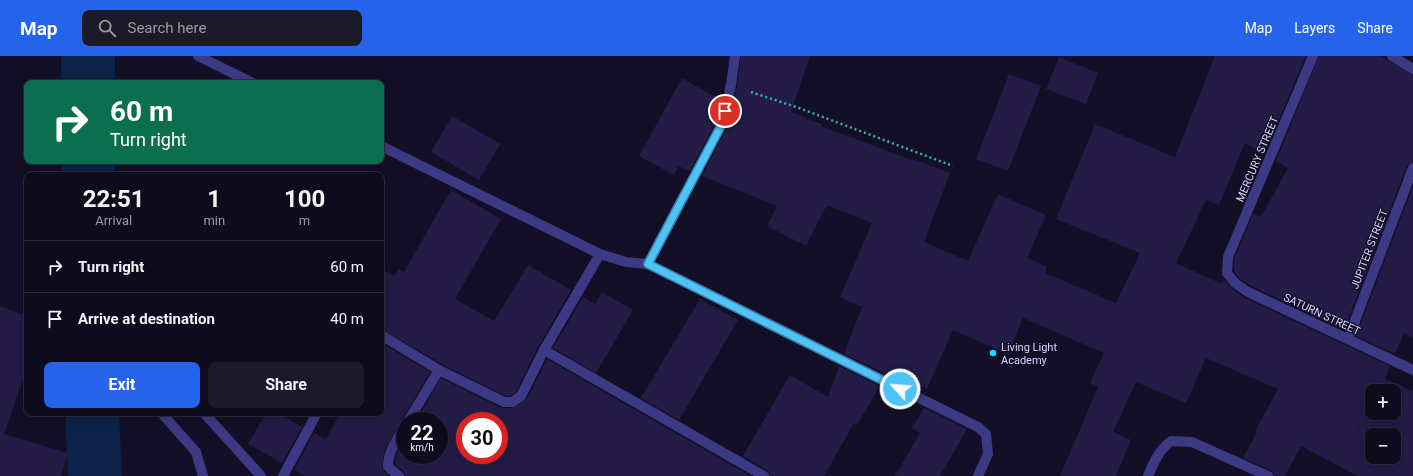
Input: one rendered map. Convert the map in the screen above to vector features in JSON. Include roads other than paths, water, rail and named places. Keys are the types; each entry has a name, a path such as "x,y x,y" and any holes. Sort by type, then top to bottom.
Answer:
{"street":[{"path":"198,56 247,80"},
{"path":"648,264 722,124 731,85 735,56"},
{"name":"MERCURY STREET","path":"1227,273 1228,257 1313,56"},
{"path":"1392,56 1413,69"},
{"path":"384,147 600,254 626,262 648,264 978,427 986,434 988,454 978,476"},
{"name":"JUPITER STREET","path":"1348,339 1413,168"},
{"path":"384,337 439,370 504,402 512,402 521,396 544,350 600,254"},
{"name":"SATURN STREET","path":"1227,273 1235,283 1248,292 1413,370"},
{"path":"544,350 764,476"},
{"path":"413,412 439,370"},
{"path":"164,416 196,452 203,476"},
{"path":"207,416 261,476"},
{"path":"283,476 315,416"},
{"path":"396,440 391,448 388,458 388,467 399,476"},
{"path":"1148,476 1156,457 1163,447 1171,441 1192,442 1268,476"}],"waterway":[{"path":"88,56 88,80"},
{"path":"88,164 88,172"},
{"path":"92,416 95,476"}],"place":[{"name":"Living Light Academy","path":"993,353"}]}
